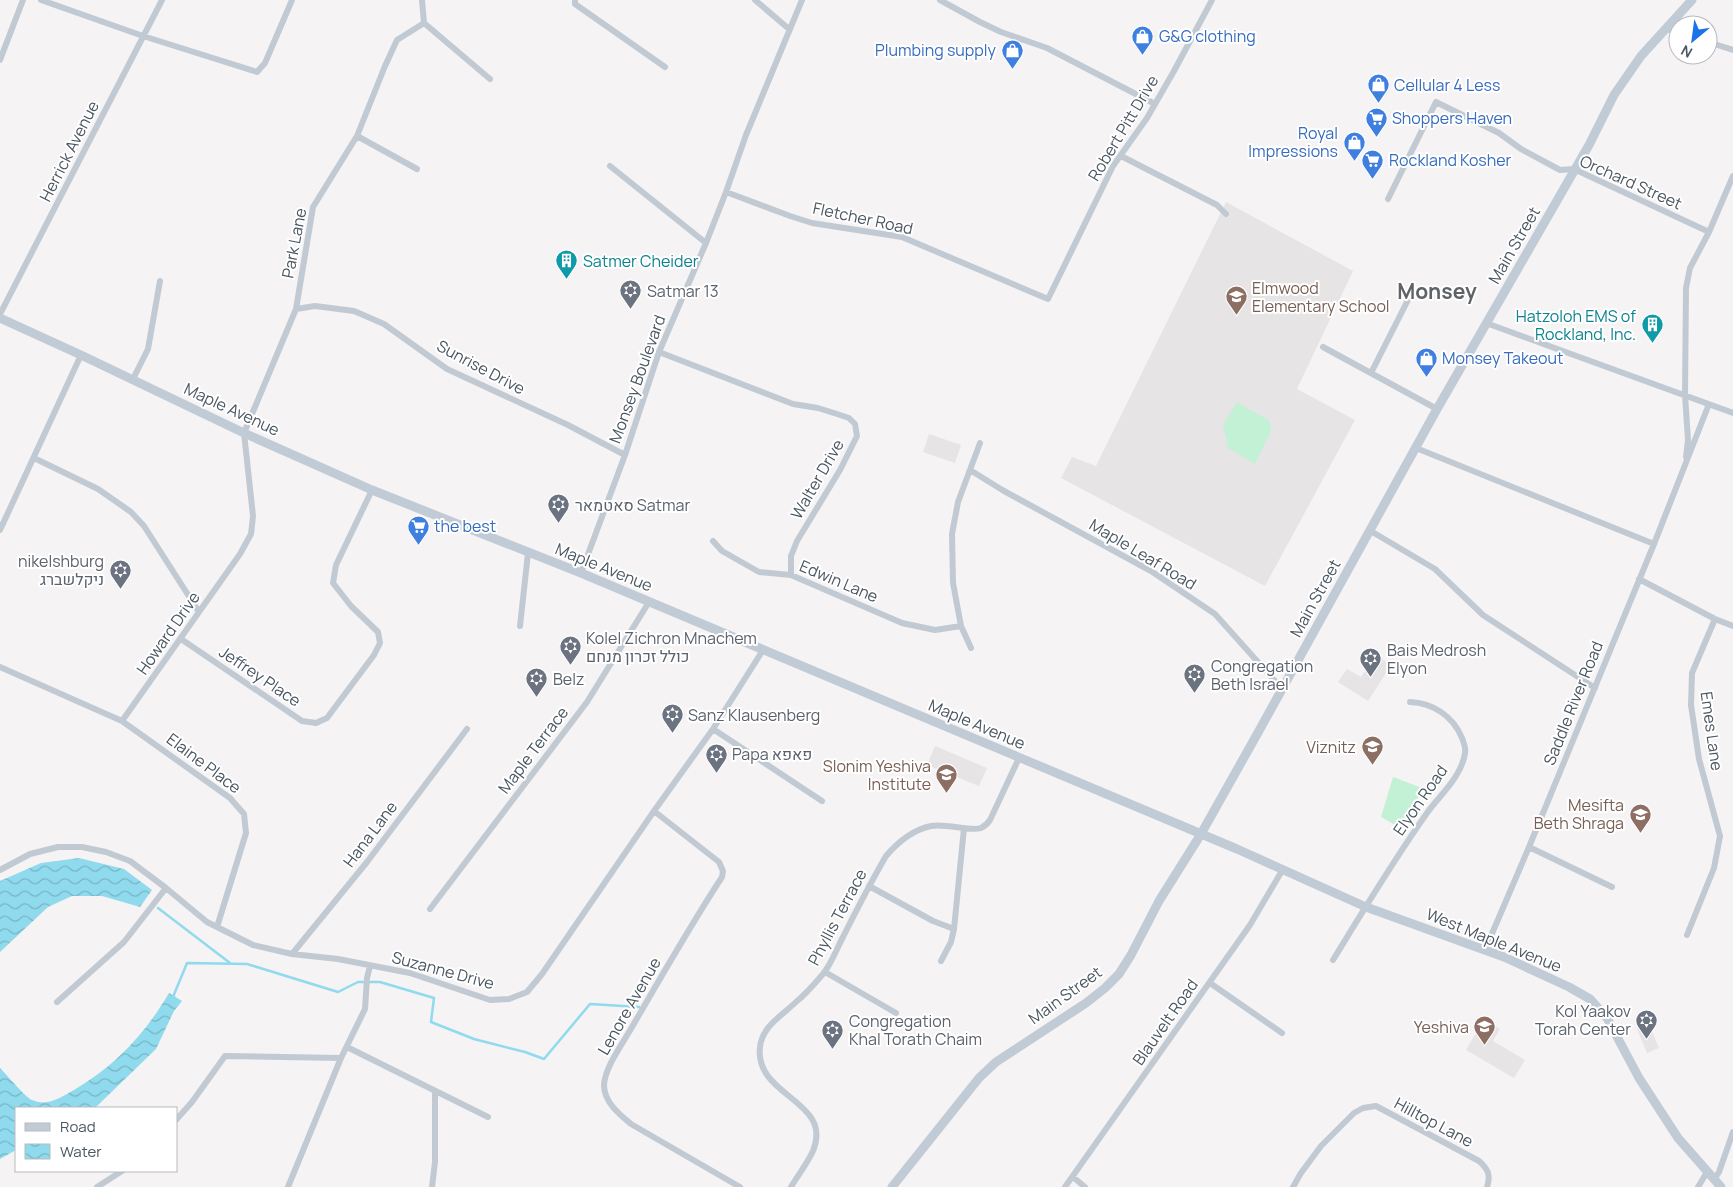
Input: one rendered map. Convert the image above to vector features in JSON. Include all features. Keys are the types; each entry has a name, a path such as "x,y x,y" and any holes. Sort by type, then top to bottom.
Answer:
{"street":[{"path":"0,60 24,0"},
{"path":"41,0 143,36 257,72 265,63 292,0"},
{"name":"Herrick Avenue","path":"0,314 162,0"},
{"path":"422,0 424,23 490,79"},
{"path":"574,0 575,4 665,67"},
{"path":"755,0 789,29"},
{"name":"Monsey Boulevard","path":"581,573 625,455 659,352 706,243 746,135 802,0"},
{"path":"940,0 994,29 1047,48 1155,104"},
{"name":"Robert Pitt Drive","path":"1048,299 1114,166 1155,104 1212,0"},
{"name":"Main Street","path":"892,1187 979,1078 996,1062 1086,1003 1119,974 1159,901 1201,834 1437,408 1524,260 1623,80 1641,56 1692,0"},
{"name":"Park Lane","path":"244,433 296,309 313,207 357,136 397,40 424,23"},
{"path":"1718,45 1733,50"},
{"name":"Orchard Street","path":"1388,199 1436,102 1499,133 1560,170 1574,169 1709,232"},
{"path":"357,136 417,169"},
{"path":"1120,156 1217,205 1226,214"},
{"path":"610,166 706,243"},
{"name":"Saddle River Road","path":"1685,466 1688,440 1685,395 1686,288 1690,268 1731,188 1733,176"},
{"name":"Fletcher Road","path":"726,192 812,223 902,237 1048,299"},
{"path":"133,379 148,349 160,281"},
{"path":"1371,373 1413,290"},
{"name":"Sunrise Drive","path":"296,309 315,306 354,310 384,324 447,368 568,425 625,455"},
{"name":"Maple Avenue","path":"0,318 81,354 244,433 372,490 581,573 1201,834"},
{"path":"1486,323 1733,413"},
{"path":"1323,347 1437,408"},
{"name":"Walter Drive","path":"659,352 793,404 818,408 848,418 855,424 857,436 791,556 791,575"},
{"path":"0,530 81,354"},
{"name":"Saddle River Road","path":"1485,950 1595,688 1709,404"},
{"name":"Howard Drive","path":"122,721 240,554 251,534 253,516 244,433"},
{"path":"971,648 960,626 953,583 952,534 964,482 980,443"},
{"path":"1416,448 1654,544"},
{"path":"34,458 98,489 131,512 144,526 199,612"},
{"name":"Maple Leaf Road","path":"970,470 1004,491 1151,571 1215,614 1282,689"},
{"name":"Jeffrey Place","path":"181,639 302,721 316,723 327,718 374,656 380,643 378,632 351,606 334,583 336,565 372,490"},
{"path":"1369,530 1435,569 1483,615 1595,688"},
{"name":"Edwin Lane","path":"713,540 722,551 759,572 791,575 902,623 935,630 960,626"},
{"path":"520,626 528,553"},
{"path":"1639,579 1733,626"},
{"name":"Maple Terrace","path":"430,909 587,702 649,602"},
{"name":"Emes Lane","path":"1687,935 1714,868 1720,836 1700,759 1691,705 1692,672 1716,619"},
{"name":"Suzanne Drive","path":"0,870 30,854 58,847 82,847 106,852 130,861 207,922 253,945 292,954 410,973 490,1000 509,999 527,992 542,974 654,811 713,730 763,650"},
{"path":"0,667 122,721"},
{"name":"Elyon Road","path":"1333,960 1427,813 1454,777 1465,752 1458,730 1453,722 1432,706 1422,702 1410,702"},
{"name":"Elaine Place","path":"122,721 230,798 244,814 246,833 217,927"},
{"name":"Hana Lane","path":"292,954 367,862 467,729"},
{"path":"713,730 822,801"},
{"name":"Phyllis Terrace","path":"791,1187 813,1150 816,1139 815,1129 812,1118 806,1110 767,1078 761,1060 760,1048 762,1037 825,972 869,886 886,856 898,842 911,834 932,826 948,825 964,828 981,828 990,820 1019,758"},
{"name":"Lenore Avenue","path":"654,811 719,862 723,871 722,877 664,972 609,1068 604,1086 606,1097 618,1114 631,1124 740,1187"},
{"path":"941,961 951,942 954,928 964,828"},
{"name":"West Maple Avenue","path":"1201,834 1366,906 1533,970 1590,999 1607,1018 1639,1078 1678,1138 1706,1172 1722,1187"},
{"path":"1529,847 1612,887"},
{"name":"Blauvelt Road","path":"1065,1187 1250,925 1283,869"},
{"path":"869,886 933,920 954,928"},
{"path":"57,1002 124,942 166,888"},
{"path":"288,1187 341,1058 365,1009 367,978 370,966"},
{"path":"825,972 896,1014"},
{"path":"1210,983 1282,1033"},
{"path":"347,1047 435,1092 488,1116"},
{"path":"178,1118 192,1102 225,1056 341,1058"},
{"path":"432,1187 435,1162 435,1092"},
{"name":"Hilltop Lane","path":"1293,1187 1301,1172 1321,1146 1354,1113 1363,1108 1376,1106 1479,1161 1487,1168 1489,1179 1487,1187"},
{"path":"1714,1180 1719,1172 1733,1132"},
{"path":"97,1187 120,1172"},
{"path":"1698,1187 1706,1172"},
{"path":"1073,1177 1085,1187"}],"shaded area":[{"path":"1226,202 1353,271 1297,389 1355,420 1265,586 1061,478 1072,457 1096,466"},
{"path":"929,434 961,445 955,463 923,452"},
{"path":"1376,655 1391,665 1368,701 1338,682 1347,669 1361,677"},
{"path":"935,746 987,768 979,786 927,765"},
{"name":"Yeshiva","path":"1484,1019 1500,1029 1493,1041 1525,1060 1514,1078 1466,1050"},
{"path":"1649,1024 1659,1048 1647,1053 1637,1029"}],"green space":[{"path":"1237,402 1270,421 1271,431 1255,464 1228,448 1223,425"},
{"path":"1393,777 1422,788 1404,830 1381,817"}],"water":[{"path":"79,858 124,869 152,890 140,907 102,896 72,896 48,907 0,952 0,881 41,863"},
{"path":"169,993 182,1001 174,1011 156,1049 96,1107 15,1107 15,1151 0,1159 0,1068 29,1098 38,1102 49,1102 74,1090 116,1059 128,1048 160,1008"}],"waterway":[{"path":"158,908 230,963"},
{"path":"173,997 187,963 247,964 338,992 358,982 380,982 434,998 431,1022 474,1039 525,1052 544,1059 590,1004 639,1007"}],"place":[{"name":"G&G clothing","path":"1143,55"},
{"name":"Plumbing supply","path":"1012,69"},
{"name":"Cellular 4 Less","path":"1378,104"},
{"name":"Shoppers Haven","path":"1376,137"},
{"name":"Royal Impressions","path":"1354,161"},
{"name":"Rockland Kosher","path":"1373,179"},
{"name":"Satmer Cheider","path":"567,280"},
{"name":"Satmar 13","path":"631,310"},
{"name":"Elmwood Elementary School","path":"1236,316"},
{"name":"Hatzoloh EMS of Rockland, Inc.","path":"1652,344"},
{"name":"Monsey Takeout","path":"1426,377"},
{"name":"סאטמאר Satmar","path":"559,524"},
{"name":"the best","path":"418,545"},
{"name":"nikelshburg ניקלשברג","path":"120,589"},
{"name":"Kolel Zichron Mnachem כולל זכרון מנחם","path":"570,666"},
{"name":"Bais Medrosh Elyon","path":"1371,678"},
{"name":"Congregation Beth Israel","path":"1195,694"},
{"name":"Belz","path":"537,698"},
{"name":"Sanz Klausenberg","path":"672,734"},
{"name":"Viznitz","path":"1372,766"},
{"name":"Papa פאפא","path":"716,773"},
{"name":"Slonim Yeshiva Institute","path":"947,794"},
{"name":"Mesifta Beth Shraga","path":"1640,833"},
{"name":"Kol Yaakov Torah Center","path":"1647,1039"},
{"name":"Yeshiva","path":"1485,1046"},
{"name":"Congregation Khal Torath Chaim","path":"833,1049"}],"district":[{"name":"Monsey","path":"1437,292"}]}
